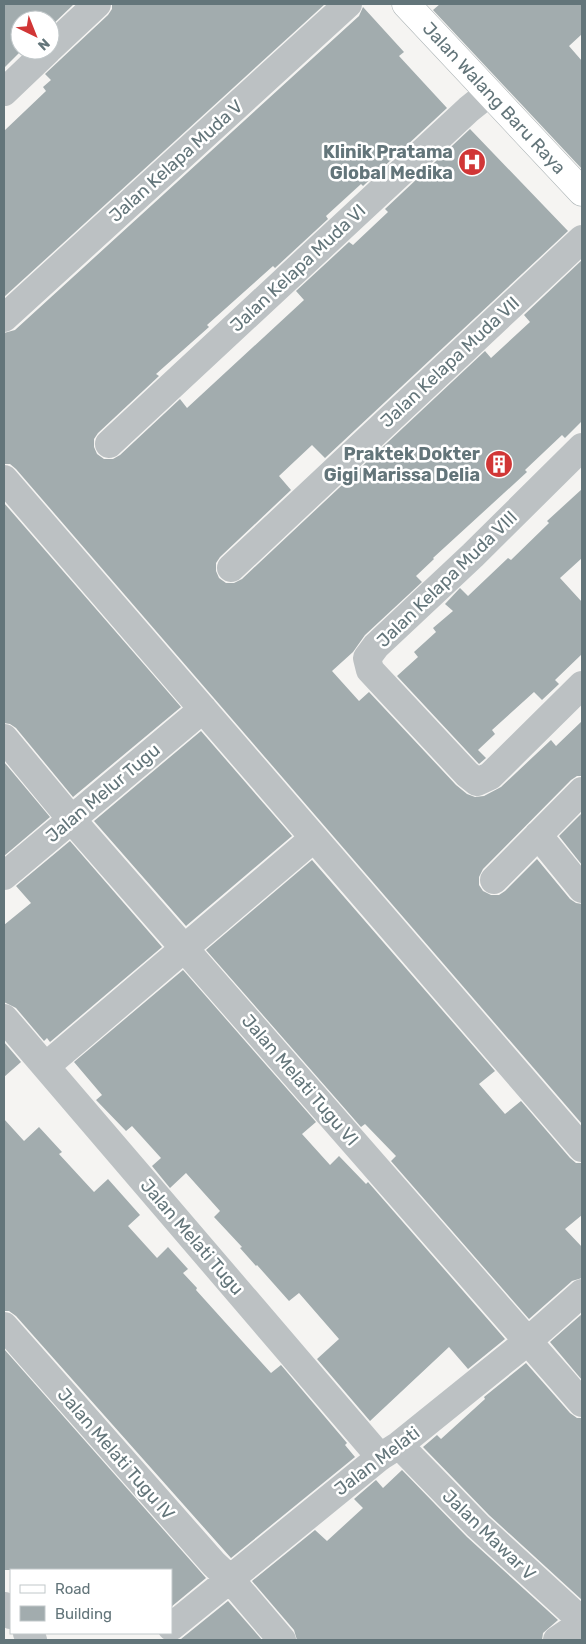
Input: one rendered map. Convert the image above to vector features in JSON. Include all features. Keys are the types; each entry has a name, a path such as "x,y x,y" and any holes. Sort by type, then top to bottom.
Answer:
{"street":[{"path":"60,39 97,4"},
{"name":"Jalan Kelapa Muda V","path":"4,318 348,4"},
{"name":"Jalan Walang Baru Raya","path":"406,4 582,192"},
{"path":"4,92 37,60"},
{"name":"Jalan Kelapa Muda VI","path":"109,444 469,109 490,93"},
{"name":"Jalan Kelapa Muda VII","path":"231,568 582,239"},
{"name":"Jalan Kelapa Muda VIII","path":"582,448 474,555 376,646 368,658 370,670 467,774 477,782 490,776 582,685"},
{"path":"4,479 582,1148"},
{"name":"Jalan Melur Tugu","path":"4,876 203,709"},
{"name":"Jalan Melati Tugu VI","path":"4,738 72,820 582,1403"},
{"path":"494,880 582,791"},
{"path":"538,835 582,889"},
{"path":"46,1066 314,838"},
{"name":"Jalan Melati Tugu","path":"4,1018 390,1451"},
{"name":"Jalan Melati","path":"172,1626 528,1341 582,1293"},
{"name":"Jalan Melati Tugu IV","path":"4,1326 214,1564 230,1579 282,1640"},
{"name":"Jalan Mawar V","path":"390,1451 478,1526 582,1622 558,1640"}],"building":[{"path":"4,4 74,4 60,17 60,10 10,10 10,60 12,60 4,68"},
{"path":"112,4 325,4 4,297 4,131 46,91 43,87 51,80 45,74 108,15 112,9"},
{"path":"440,4 582,4 582,34 569,46 582,61 582,169 433,10"},
{"path":"363,7 404,52 399,56 447,108 363,186 361,184 326,216 328,219 275,268 273,266 207,325 209,327 156,374 159,376 98,433 94,439 94,447 97,454 104,459 113,459 120,455 180,399 187,408 304,300 296,291 349,242 353,245 388,212 385,209 470,129 568,231 325,458 312,445 279,476 291,490 220,557 216,563 216,571 219,578 226,583 234,583 242,579 485,351 491,358 530,322 524,315 582,260 582,421 565,438 562,435 525,470 527,472 433,558 416,576 422,582 365,635 353,652 332,671 359,701 369,692 456,785 467,794 475,797 484,796 501,787 551,740 556,746 582,721 582,776 577,776 571,780 483,869 479,877 479,885 483,891 491,895 499,895 537,859 570,899 582,904 582,1124 16,469 10,464 4,464 4,333 15,330 359,16"},
{"path":"582,489 582,558 560,578 582,602 582,654 555,680 559,684 542,700 534,692 492,730 495,734 478,750 486,758 479,764 397,676 418,657 414,652 436,632 433,628 453,611 445,604 460,588 468,596 508,558 511,560 549,523 547,521"},
{"path":"4,503 181,707 73,797 16,728 4,723"},
{"path":"201,731 292,836 186,926 94,821"},
{"path":"4,762 50,817 4,856"},
{"path":"582,813 582,865 559,836"},
{"path":"70,841 162,947 50,1042 47,1038 44,1041 16,1008 4,1002 4,925 31,903 16,886"},
{"path":"312,860 495,1071 479,1084 505,1114 521,1101 570,1158 576,1163 582,1163 582,1215 565,1229 582,1247 582,1278 572,1281 529,1319 391,1161 396,1156 365,1124 361,1127 206,950"},
{"path":"183,970 316,1122 302,1134 330,1165 339,1156 366,1184 368,1182 505,1339 468,1369 449,1347 370,1421 317,1359 339,1339 299,1293 289,1301 256,1266 240,1248 242,1247 214,1217 220,1211 186,1173 170,1188 152,1166 161,1158 132,1126 126,1131 96,1100 102,1095 74,1062"},
{"path":"4,1042 21,1062 4,1077"},
{"path":"4,1119 24,1141 39,1127 62,1152 59,1154 94,1192 108,1179 140,1215 128,1226 157,1258 168,1247 188,1269 183,1273 197,1288 196,1290 271,1373 281,1365 347,1443 345,1445 355,1457 231,1558 16,1316 9,1311 4,1311"},
{"path":"582,1314 582,1380 550,1342"},
{"path":"4,1349 206,1578 172,1606 172,1569 4,1570"},
{"path":"526,1363 570,1413 577,1418 582,1418 582,1600 489,1515 423,1447 437,1435 441,1439 485,1399 484,1397"},
{"path":"402,1470 467,1537 558,1620 543,1633 542,1640 297,1640 294,1630 252,1581 315,1530 327,1541 363,1508 354,1499 376,1480 383,1488"},
{"path":"228,1601 262,1640 178,1640 181,1639"}],"place":[{"name":"Klinik Pratama Global Medika","path":"472,162"},
{"name":"Praktek Dokter Gigi Marissa Delia","path":"499,464"}]}
